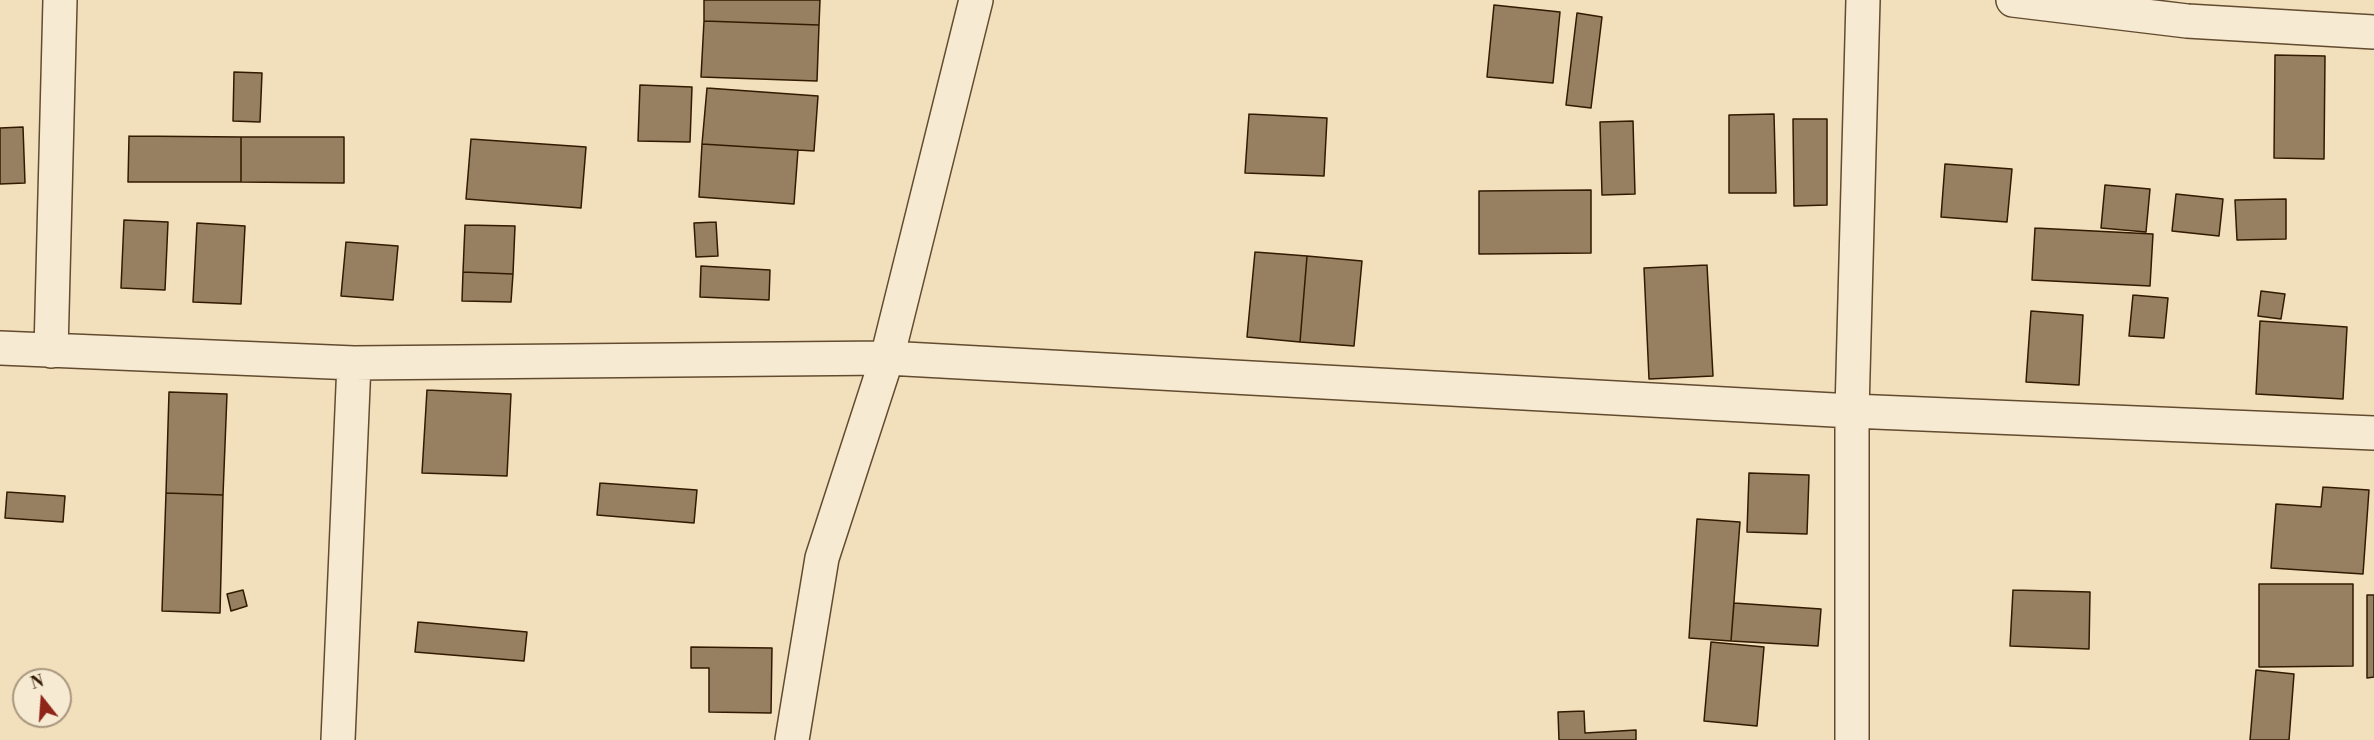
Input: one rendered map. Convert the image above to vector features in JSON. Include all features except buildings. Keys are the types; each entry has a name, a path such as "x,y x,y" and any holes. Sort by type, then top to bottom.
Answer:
{"street":[{"path":"51,351 60,0"},
{"path":"792,740 822,558 887,358 976,0"},
{"path":"1852,740 1852,411 1863,0"},
{"path":"2013,0 2187,21 2374,32"},
{"path":"0,348 354,363 887,358 1852,411 2374,432"},
{"path":"338,740 354,363"}]}
